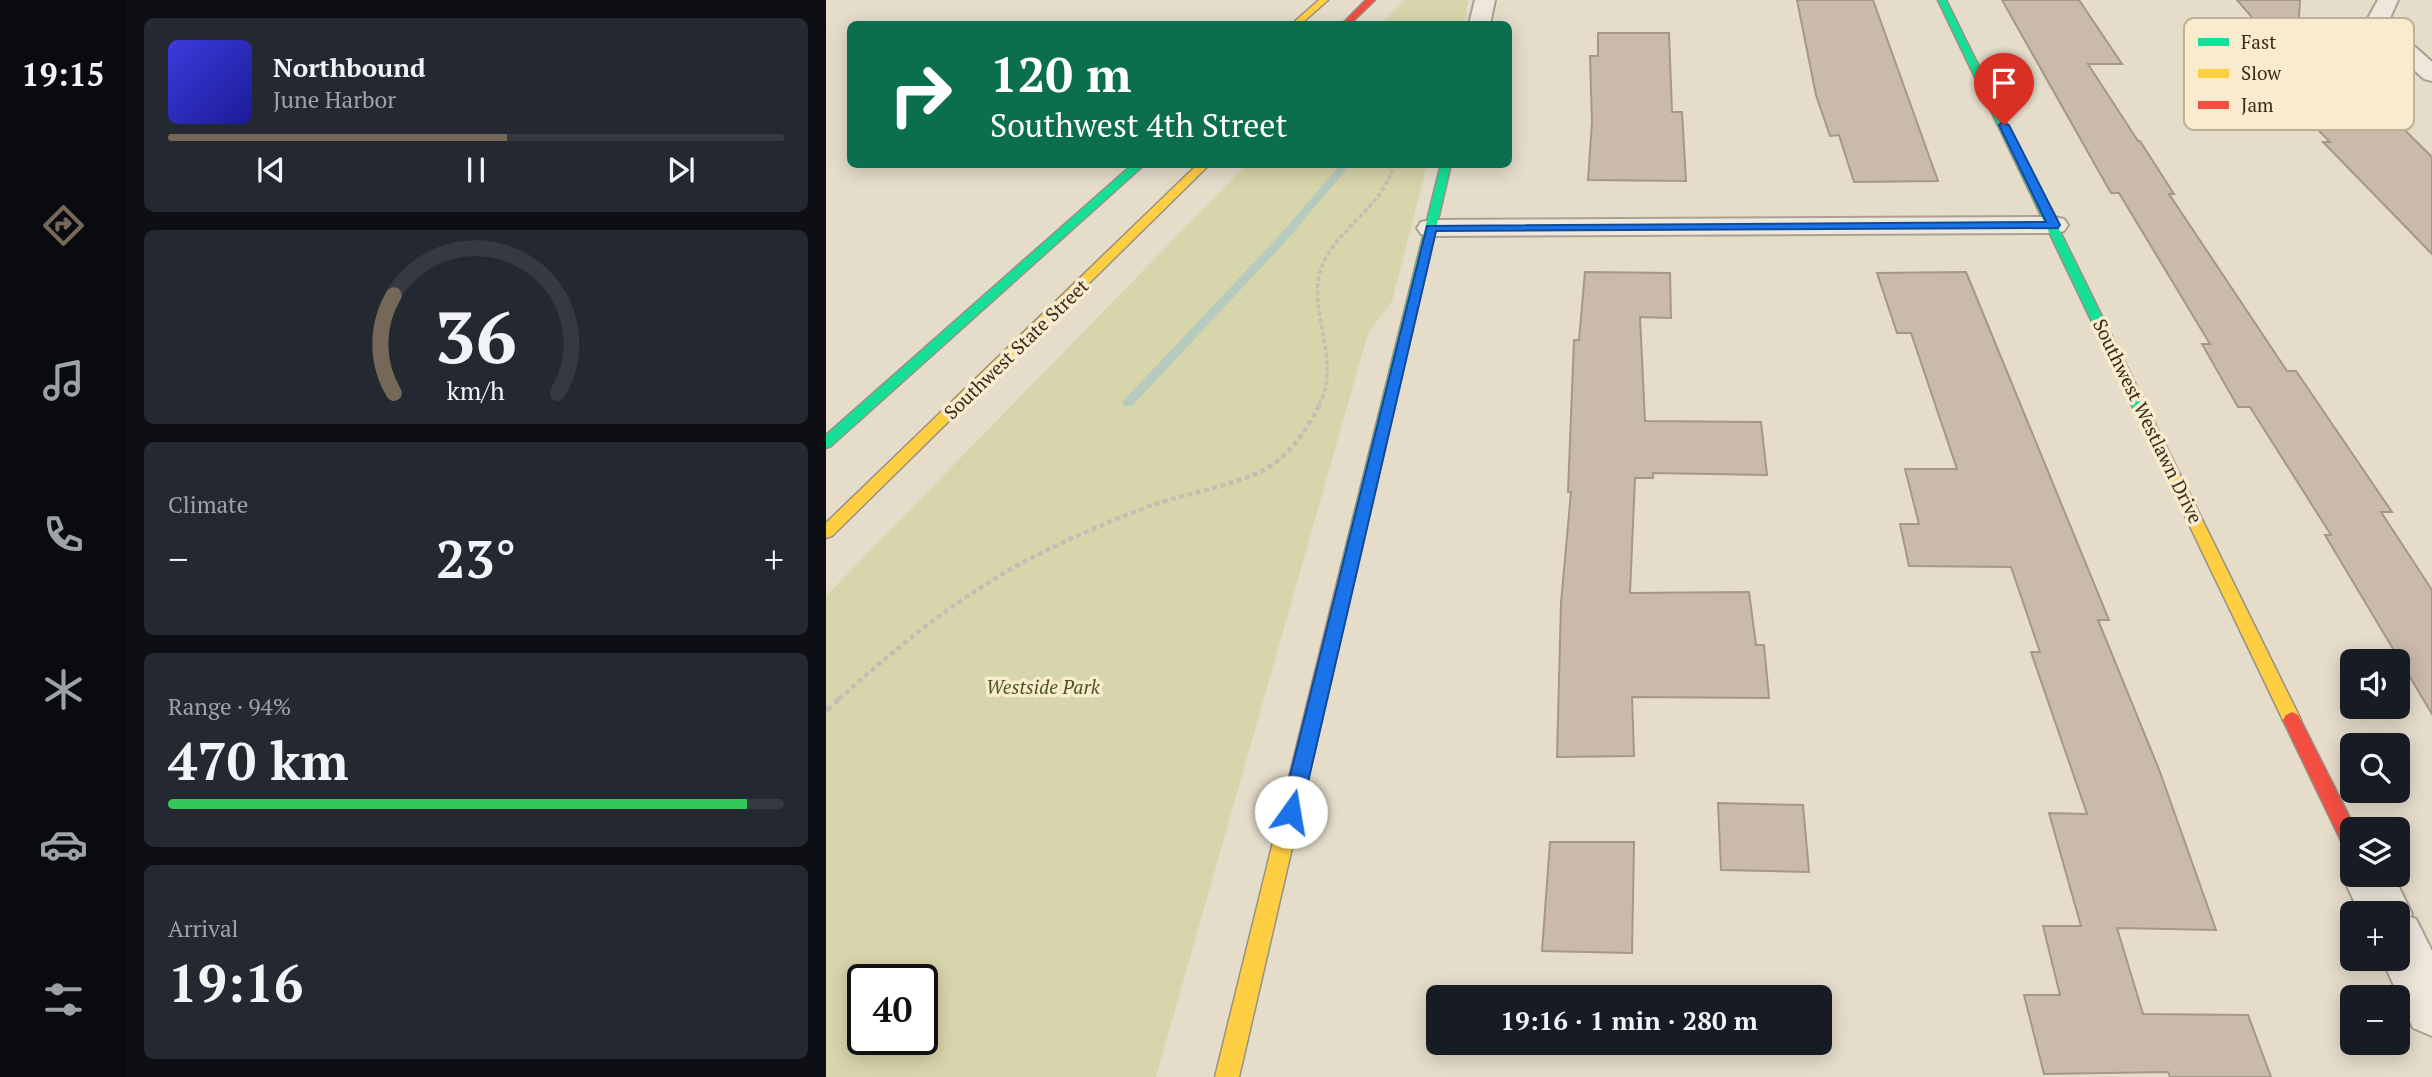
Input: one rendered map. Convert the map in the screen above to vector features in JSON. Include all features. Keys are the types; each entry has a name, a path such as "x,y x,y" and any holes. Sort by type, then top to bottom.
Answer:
{"street":[{"path":"1300,21 1324,0"},
{"path":"1349,21 1371,0"},
{"path":"1480,21 1485,0"},
{"name":"Southwest Westlawn Drive","path":"1942,0 2054,225 2340,818"},
{"path":"2379,18 2388,0"},
{"path":"2414,59 2432,74"},
{"path":"826,443 1135,168"},
{"name":"Southwest State Street","path":"826,532 1201,168"},
{"path":"1227,1077 1445,168"},
{"path":"1431,228 2054,225"},
{"path":"2410,962 2432,1009"}],"path":[{"path":"826,710 899,645 991,581 1085,533 1156,504 1228,483 1273,464 1304,435 1324,396 1328,360 1318,296 1321,268 1331,250 1383,193 1393,168"}],"green space":[{"path":"1405,0 1468,0 1464,21 1384,21"},
{"name":"Westside Park","path":"1243,168 1426,168 1392,301 1368,333 1156,1077 826,1077 826,596"}],"building":[{"path":"1797,0 1873,0 1938,181 1854,182 1839,135 1830,136 1816,95"},
{"path":"2002,0 2079,0 2122,64 2088,64 2174,194 2169,194 2287,371 2296,371 2392,512 2381,512 2432,590 2432,714 2410,677 2410,649 2393,649 2325,535 2331,535 2250,407 2238,407 2202,344 2210,344 2119,193 2111,193"},
{"path":"2237,0 2300,0 2299,18 2253,18"},
{"path":"1598,33 1669,33 1672,112 1682,112 1686,181 1588,180 1592,122 1590,56 1598,56"},
{"path":"2318,130 2405,130 2432,157 2432,254 2323,142 2330,142"},
{"path":"1585,272 1670,273 1671,318 1640,317 1645,421 1761,422 1767,475 1653,473 1653,478 1635,478 1630,593 1749,592 1756,645 1764,645 1769,698 1632,697 1634,756 1557,757 1561,603 1571,492 1568,492 1574,340 1579,340"},
{"path":"1966,272 2109,620 2098,620 2160,772 2216,930 2117,928 2143,1014 2248,1015 2271,1077 2170,1077 2168,1072 2044,1074 2024,995 2060,995 2043,926 2081,926 2049,813 2087,814 2031,652 2040,652 2011,567 1909,566 1900,524 1919,524 1905,469 1957,469 1911,333 1897,333 1877,273"},
{"path":"1718,803 1803,805 1809,872 1721,870"},
{"path":"1550,842 1634,842 1632,953 1542,951"}],"waterway":[{"path":"1128,403 1282,239 1344,168"}],"traffic: fast":[{"path":"1942,0 2146,420"},
{"path":"826,443 1135,168"},
{"path":"1349,567 1445,168"}],"traffic: slow":[{"path":"1300,21 1324,0"},
{"path":"826,532 1201,168"},
{"path":"2146,420 2292,720"},
{"path":"1227,1077 1349,567"}],"traffic: jam":[{"path":"1349,21 1371,0"},
{"path":"2292,720 2340,818"}],"route":[{"path":"1291,812 1431,228 2054,225 2004,125"}]}
